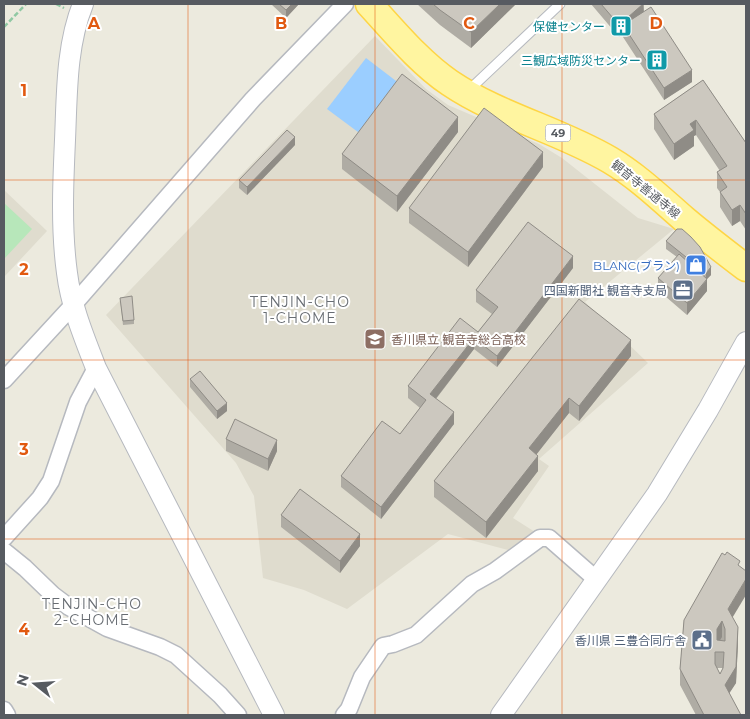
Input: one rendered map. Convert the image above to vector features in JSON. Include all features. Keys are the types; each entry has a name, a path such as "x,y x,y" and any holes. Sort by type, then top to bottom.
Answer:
{"main road":[{"name":"観音寺善通寺線","path":"368,4 431,68 448,82 492,107 559,134 612,161 656,194 715,245 746,268"}],"street":[{"path":"83,4 79,14 71,54 63,195 67,275 80,329 96,368 274,715"},
{"path":"4,380 74,304 253,98 345,4"},
{"path":"500,715 657,494 708,410 746,342"},
{"path":"4,538 40,498 52,481 78,402 96,368"},
{"path":"344,715 349,709 362,677 383,646 416,635 472,584 495,571 540,538 548,538 597,580"},
{"path":"4,552 25,568 53,595 70,607 107,628 160,647 176,655 220,695 238,715"},
{"path":"4,710 7,715"}],"lane":[{"path":"466,93 560,4"}],"path":[{"path":"4,27 26,4"}],"shaded area":[{"name":"香川県立 観音寺総合高校","path":"375,36 426,89 448,105 539,144 562,158 638,218 674,229 585,302 648,363 539,459 549,466 513,518 535,532 508,550 448,534 347,609 304,590 263,578 254,496 236,463 106,315"},
{"path":"4,190 47,231 4,277"}],"green space":[{"path":"4,203 32,229 4,259"}],"water":[{"path":"366,58 400,84 362,135 327,109"}],"building":[{"path":"279,4 292,4 286,10"},
{"path":"433,4 500,4 471,32"},
{"path":"601,4 643,4 619,25"},
{"name":"三観広域防災センター","path":"651,7 692,70 664,88 623,25"},
{"path":"402,74 458,117 397,196 342,154"},
{"path":"703,80 746,143 746,214 740,205 732,210 720,192 727,187 717,172 727,166 696,120 690,124 694,130 674,144 654,114"},
{"path":"484,108 543,152 468,252 409,208"},
{"path":"287,130 295,137 247,187 239,180"},
{"path":"528,222 573,256 497,356 474,338 430,394 454,412 381,507 341,476 382,421 400,434 426,400 408,386 460,318 478,332 498,307 476,290"},
{"path":"677,229 682,229 700,247 711,267 706,273 666,241"},
{"path":"679,254 707,279 687,303 658,278"},
{"path":"132,296 134,320 123,321 120,298"},
{"path":"579,299 631,340 579,406 569,398 529,448 538,456 486,522 434,481"},
{"path":"200,371 227,403 217,411 190,379"},
{"path":"235,419 277,440 268,459 226,439"},
{"path":"300,489 360,534 340,561 281,515"},
{"name":"香川県 三豊合同庁舎","path":"727,552 740,561 738,565 746,571 746,579 728,609 738,627 736,667 725,685 741,715 704,715 680,669 684,620 722,553 725,555","holes":["722,621 725,629 725,641 717,640 717,629","715,652 724,652 723,668 720,674 715,664"]}],"place":[{"name":"保健センター","path":"621,26"},
{"name":"三観広域防災センター","path":"657,60"},
{"name":"BLANC(ブラン)","path":"696,265"},
{"name":"四国新聞社 観音寺支局","path":"683,290"},
{"name":"香川県立 観音寺総合高校","path":"375,339"},
{"name":"香川県 三豊合同庁舎","path":"702,640"}],"district":[{"name":"TENJIN-CHO 1-CHOME","path":"300,310"},
{"name":"TENJIN-CHO 2-CHOME","path":"92,612"}]}
